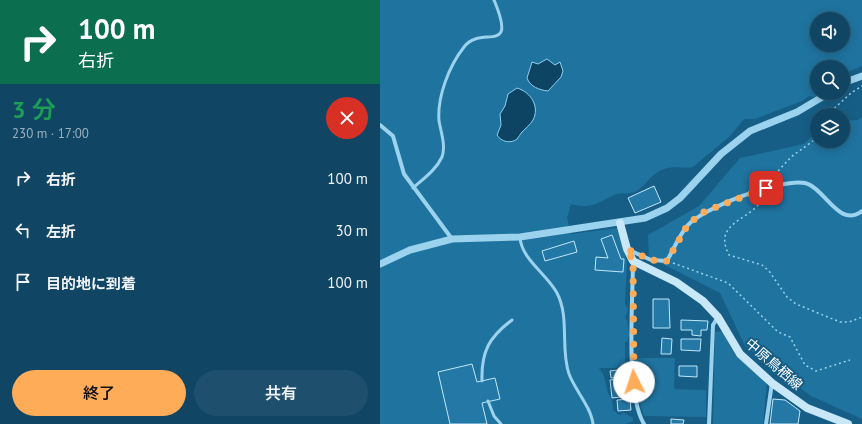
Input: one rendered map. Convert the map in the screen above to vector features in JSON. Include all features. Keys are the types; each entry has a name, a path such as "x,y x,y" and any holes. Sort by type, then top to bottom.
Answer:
{"main road":[{"path":"620,223 627,249 633,261"},
{"name":"中原鳥栖線","path":"633,261 676,282 703,302 718,317 740,354 772,383 807,408 848,424"}],"street":[{"path":"850,80 862,76"},
{"path":"380,264 410,250 452,239 520,237 645,218 668,208 680,198 734,142 750,131 797,112 817,100"},
{"path":"380,125 394,136 404,174 452,239"},
{"path":"627,249 651,260 667,261 687,226 701,213 766,188 795,182 807,184 818,190 836,209 847,216 857,215 862,211"},
{"path":"633,261 632,370 636,408 644,424"},
{"path":"709,424 713,325 718,317"},
{"path":"766,424 769,391 772,383"}],"lane":[{"path":"413,188 428,176 442,156 443,149 439,119 442,98 448,75 463,48 474,39 493,37 499,35 502,30 502,19 494,0"},
{"path":"520,237 520,245 525,253 550,281 561,303 565,327 566,360 570,375 593,424"},
{"path":"482,381 483,360 490,342 496,331 512,320"},
{"path":"488,401 494,416 501,424"}],"path":[{"path":"835,108 851,93 862,86"},
{"path":"729,255 762,265 769,271 787,297 796,304 840,322 849,322 862,317"},
{"path":"667,261 728,283 778,332 790,337 805,365 816,370 850,360"}],"shaded area":[{"path":"380,0 862,0 862,66 850,71 850,60 810,60 810,96 802,101 755,119 744,119 730,136 693,167 672,167 664,169 656,173 635,192 617,194 596,204 579,206 571,204 567,218 571,234 617,228 627,261 625,304 628,309 625,318 627,320 629,335 627,342 625,342 625,368 599,368 604,376 608,393 612,400 613,410 619,415 624,413 633,418 633,421 625,424 380,424"},
{"path":"547,59 555,65 560,62 563,71 561,77 548,91 533,86 527,78 532,62 538,64"},
{"path":"517,88 530,96 535,105 535,115 532,122 515,141 506,142 497,135 501,125 500,114 505,106 508,94"},
{"path":"862,117 862,419 811,396 745,346 720,293 649,257 648,235 699,206 740,158 804,144 810,138 810,148 850,148 850,121 858,120"},
{"path":"722,331 735,355 767,383 763,424 713,424 715,332"},
{"path":"635,358 675,358 674,389 706,390 706,417 644,416 640,403"}],"building":[{"path":"654,186 661,202 635,213 628,198"},
{"path":"612,235 621,259 624,259 623,272 595,270 596,257 608,258 601,239"},
{"path":"574,241 577,252 545,261 542,251"},
{"path":"653,299 669,299 670,328 653,328"},
{"path":"681,320 708,321 707,330 701,330 701,336 692,335 692,330 681,330"},
{"path":"662,338 672,339 671,354 661,354"},
{"path":"681,339 701,339 700,351 681,350"},
{"path":"472,364 477,382 495,378 500,399 482,403 487,424 450,424 438,372"},
{"path":"679,366 697,366 697,377 679,376"},
{"path":"624,369 624,376 611,378 610,371"},
{"path":"627,378 629,396 612,398 610,380"},
{"path":"630,399 631,410 618,411 617,400"},
{"path":"773,399 785,400 800,411 798,424 770,424"},
{"path":"671,419 684,420 683,424 671,424"}],"route":[{"path":"634,382 632,370 633,261 627,249 637,255 651,260 667,261 687,226 701,213 766,188"}]}
